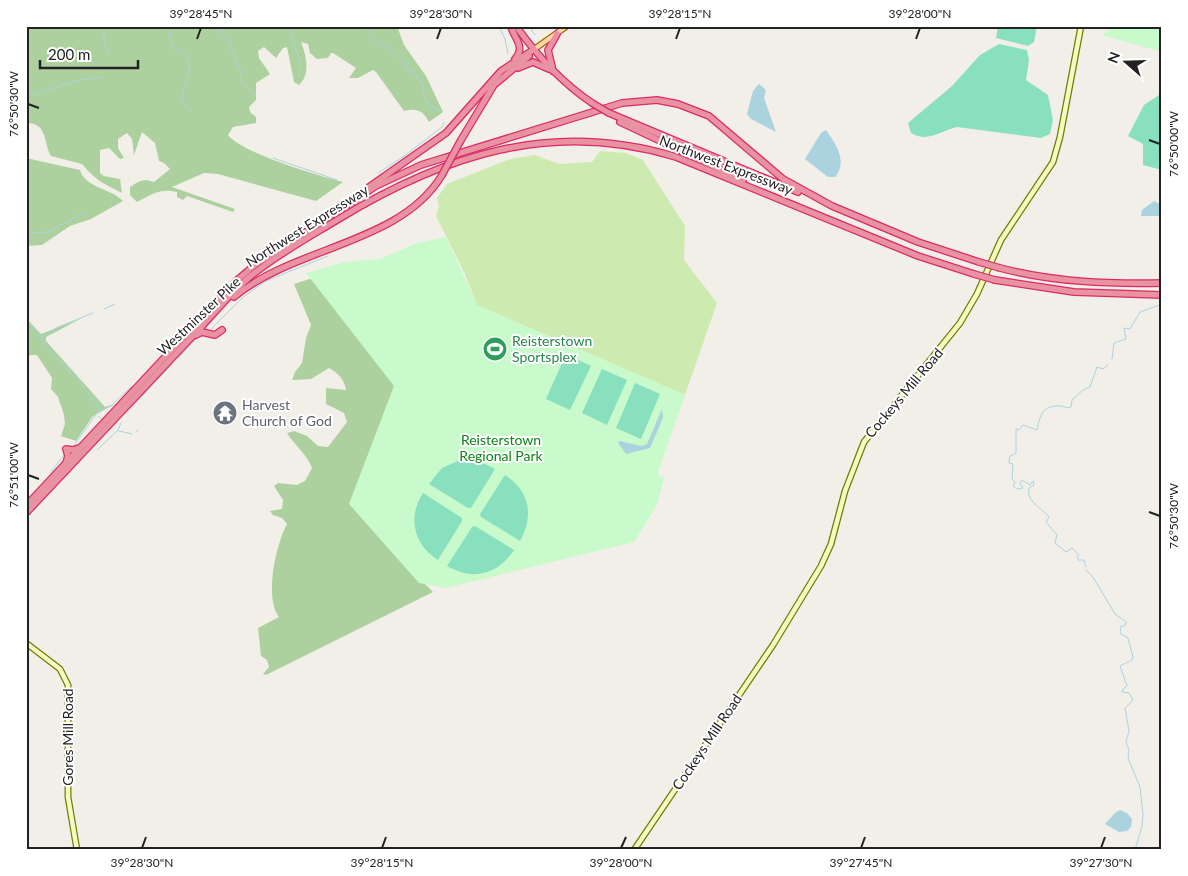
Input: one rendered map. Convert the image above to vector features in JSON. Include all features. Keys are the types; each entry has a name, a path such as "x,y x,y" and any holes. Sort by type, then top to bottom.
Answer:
{"highway":[{"path":"503,73 517,58 520,51 520,45 511,26"},
{"path":"516,26 533,50 571,88 609,113 832,206"},
{"path":"553,71 548,52 557,34"},
{"name":"Westminster Pike","path":"26,506 236,281 256,264 306,232 438,140 459,120 479,92 528,56 533,50"},
{"path":"503,73 530,62 553,71"},
{"name":"Westminster Pike","path":"26,513 201,327 234,296 262,277 397,219 429,194 472,118 503,73"},
{"path":"476,112 481,98 479,92"},
{"name":"Northwest Expressway","path":"306,232 376,186 421,165 611,106 641,100 671,102 709,116 783,179 832,206 918,242 1000,268 1060,279 1114,283 1162,283"},
{"path":"609,113 616,120 669,147 796,206"},
{"path":"459,140 462,128 459,120 472,118"},
{"name":"Northwest Expressway","path":"201,327 240,285 260,269 382,193 412,178 441,167 524,144 582,140 643,148 676,157 918,256 995,280 1044,289 1090,294 1162,295"},
{"path":"190,339 202,332 214,336 222,330"},
{"path":"65,465 68,457 66,449 73,450 81,447"}],"main road":[{"name":"Westminster Pike","path":"533,50 567,26"}],"street":[{"name":"Cockeys Mill Road","path":"634,850 773,645 821,566 830,547 848,483 864,442 960,323 977,294 1002,240 1052,162 1060,137 1081,26"},
{"name":"Gores Mill Road","path":"26,643 60,669 68,686 68,798 76,850"}],"green space":[{"path":"26,26 397,26 404,45 426,76 443,112 429,122 422,112 404,111 376,72 373,70 358,78 349,78 356,68 333,53 328,58 317,59 310,53 308,44 301,42 306,58 306,70 303,81 299,85 294,82 287,47 283,48 276,58 264,47 258,51 259,58 270,74 256,83 256,100 249,107 250,112 256,117 256,123 233,127 228,135 248,149 264,156 343,182 316,201 218,174 204,173 172,187 235,209 233,212 187,196 183,200 177,197 177,192 171,191 156,192 137,202 130,195 130,187 142,181 154,182 170,169 159,161 155,143 142,132 134,155 132,139 127,133 118,139 118,148 124,158 120,159 109,148 100,150 100,173 104,176 120,179 122,193 100,181 82,164 51,156 44,134 38,126 26,123"},
{"path":"998,26 1037,26 1034,42 1028,46 996,38"},
{"path":"1114,26 1162,26 1162,52 1102,35"},
{"path":"999,44 1027,50 1029,60 1026,80 1048,95 1053,120 1050,134 1041,138 957,127 929,137 917,136 911,133 908,123 952,86 980,55"},
{"path":"1162,93 1162,170 1143,165 1143,144 1128,136 1144,105"},
{"path":"600,151 626,153 643,160 685,226 684,260 717,303 685,395 477,305 464,272 436,216 439,206 437,198 447,184 510,159 535,155 559,164 592,162"},
{"path":"26,158 80,170 87,181 112,193 123,201 91,219 70,226 42,245 26,246"},
{"name":"Reisterstown Regional Park","path":"446,237 477,305 685,395 657,475 664,478 657,505 634,542 446,588 419,583 349,504 394,386 306,273 345,262 380,259 417,243"},
{"path":"322,275 387,320 420,579 433,592 266,675 263,674 269,667 267,660 261,656 258,628 279,617 272,597 273,571 279,544 287,524 282,518 273,515 270,511 282,509 283,500 274,486 278,483 297,485 305,481 312,468 307,458 287,433 294,431 307,436 318,446 328,447 347,422 344,413 326,404 326,388 346,390 342,380 335,372 329,368 311,379 292,380 302,363 306,338 311,325 294,284"},
{"path":"26,318 41,334 82,318 46,337 46,341 105,407 115,404 93,416 76,441 61,436 65,424 64,415 58,397 51,389 52,378 37,355 31,355 26,358"},
{"path":"566,354 591,366 570,410 546,399"},
{"path":"602,369 627,380 607,425 582,413"},
{"path":"635,383 660,394 641,439 616,428"},
{"path":"460,460 479,461 495,469 471,508 429,484 442,468"},
{"path":"505,475 520,489 527,505 527,522 520,541 481,517 480,514"},
{"path":"423,493 462,518 438,560 423,547 418,539 414,521 418,502"},
{"path":"475,526 514,550 500,565 484,573 466,573 447,566 472,527"}],"water":[{"path":"759,84 766,90 764,98 776,132 751,119 747,114 753,91"},
{"path":"826,130 837,147 841,159 839,171 835,177 828,177 805,159 821,133"},
{"path":"1154,201 1162,205 1162,216 1141,216 1142,210"},
{"path":"662,409 663,418 650,448 626,454 618,443 620,441 641,446 647,444"},
{"path":"1120,810 1127,813 1132,819 1131,827 1127,831 1119,832 1105,824"}],"waterway":[{"path":"104,26 104,41 108,54"},
{"path":"165,26 170,34 173,48 182,53 187,58 189,64 182,102 190,110"},
{"path":"213,26 228,41 241,71 242,84 255,95"},
{"path":"221,32 225,26"},
{"path":"286,26 290,30 300,62 299,77"},
{"path":"363,26 368,30 372,39 385,46 404,62 407,69 413,71 423,86 423,93 430,106 440,110"},
{"path":"499,26 505,39 508,54"},
{"path":"529,26 535,35"},
{"path":"26,97 74,81 102,77"},
{"path":"378,173 442,127 444,122"},
{"path":"273,158 337,180"},
{"path":"26,233 48,232 84,213"},
{"path":"211,329 243,297 266,281 328,256"},
{"path":"104,309 115,304"},
{"path":"1112,359 1114,343 1126,339 1124,328 1130,329 1140,312 1162,304"},
{"path":"42,337 58,327 93,313"},
{"path":"26,324 27,321 41,335"},
{"path":"41,335 52,353 69,368 70,374 76,377 101,411"},
{"path":"178,358 197,338"},
{"path":"133,406 172,364"},
{"path":"1086,567 1084,560 1078,560 1078,554 1072,548 1066,552 1055,543 1057,535 1046,522 1049,517 1030,497 1029,488 1034,485 1033,481 1030,485 1022,480 1020,483 1023,488 1017,489 1013,486 1015,482 1012,479 1013,464 1009,463 1010,456 1016,453 1016,429 1019,430 1023,425 1037,430 1041,416 1046,409 1054,406 1071,407 1072,400 1083,390 1090,387 1097,367 1103,369 1108,365"},
{"path":"100,410 111,406 131,387"},
{"path":"73,447 99,410"},
{"path":"98,416 101,419"},
{"path":"97,450 118,430 121,423"},
{"path":"119,431 132,434"},
{"path":"51,472 63,456"},
{"path":"1086,570 1093,577 1115,614 1126,622 1125,626 1121,626 1120,633 1128,638 1133,657 1132,660 1120,666 1127,686 1122,692 1129,693 1133,700 1125,708 1129,731 1126,742 1129,750 1128,758 1140,787 1143,814 1142,826 1135,850"}],"place":[{"name":"Reisterstown Sportsplex","path":"495,349"},
{"name":"Harvest Church of God","path":"225,413"}]}
